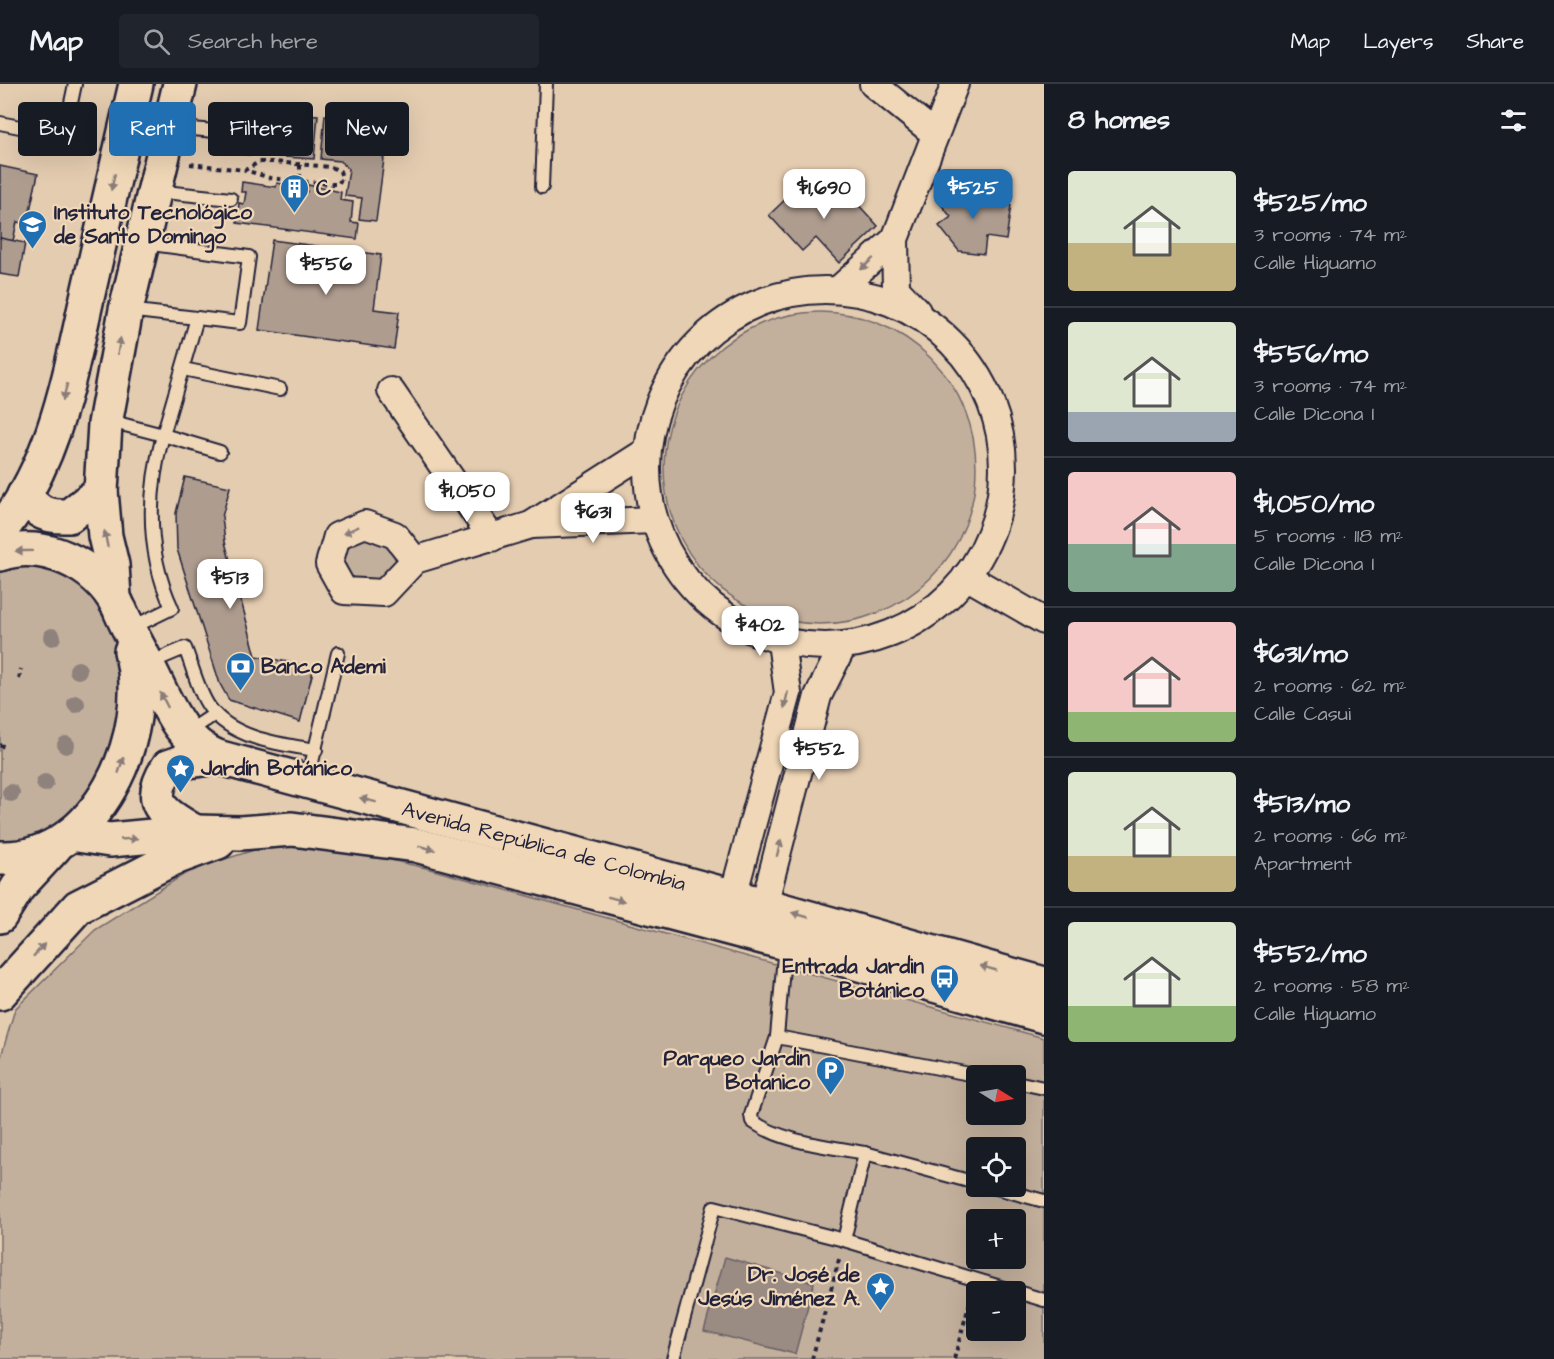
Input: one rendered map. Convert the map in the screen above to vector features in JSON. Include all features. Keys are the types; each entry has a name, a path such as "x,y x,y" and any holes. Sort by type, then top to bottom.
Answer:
{"main road":[{"path":"0,531 24,495 44,456 64,396 136,84"},
{"path":"176,102 180,84"},
{"path":"0,916 18,887 103,801 118,776 127,745 136,679 133,655 121,612 105,536 101,491 106,420 126,310 163,156"},
{"path":"24,495 34,508 56,516 69,516 101,491"},
{"path":"0,554 27,550 50,553 72,560 94,575 121,612"},
{"name":"Avenida República de Colombia","path":"121,612 164,702 185,734 204,752 217,758 733,896 1044,984"},
{"path":"195,832 164,813 157,802 158,789 168,767 182,762 217,758"},
{"name":"Avenida República de Colombia","path":"66,838 110,840 195,832 240,833 292,829 416,845 785,943 1044,1016"},
{"path":"0,993 78,907 172,859 240,833"},
{"path":"0,858 37,855 66,838"}],"street":[{"path":"875,84 934,134"},
{"path":"923,318 883,298 839,289 784,293 733,314 724,321 691,350 661,397 647,451 647,485 654,520 672,562 701,598 738,625 781,642 812,647 843,646 890,634 932,611 966,576 988,540 1000,500 1002,458 996,417 979,378 954,345 923,318 897,289 895,239 954,84"},
{"path":"839,289 895,239"},
{"path":"391,391 492,538"},
{"path":"416,560 531,525 647,451"},
{"path":"531,525 654,520"},
{"path":"966,576 1044,621"},
{"path":"733,896 788,693 781,642"},
{"path":"765,905 818,696 843,646"}],"lane":[{"path":"0,123 64,136 75,84"},
{"path":"542,187 546,84"},
{"path":"158,176 231,199"},
{"path":"126,310 240,323 249,257 142,243"},
{"path":"121,612 172,608 166,595 152,541 150,507 153,476 163,435 197,318"},
{"path":"183,369 280,389"},
{"path":"106,420 220,452"},
{"path":"147,664 185,648 208,707 225,725 249,735 316,750"},
{"path":"307,783 339,653"},
{"path":"185,734 215,714"},
{"path":"785,943 777,1037 750,1115 752,1121 803,1142 865,1154 966,1180"},
{"path":"777,1037 966,1073"},
{"path":"1026,1084 1044,1088"},
{"path":"844,1240 865,1154"},
{"path":"1026,1196 1044,1201"},
{"path":"673,1359 714,1208 844,1240 1044,1300"}],"path":[{"path":"274,162 276,156"},
{"path":"245,170 259,162 274,162 331,167 340,171"},
{"path":"300,165 302,181 300,191"},
{"path":"340,171 345,165"},
{"path":"158,176 245,170 270,178 338,183 342,178 340,171"},
{"path":"19,679 21,669"},
{"path":"1,748 3,740"},
{"path":"812,1359 844,1240"},
{"path":"954,1359 976,1280"}],"shaded area":[{"path":"820,312 850,315 894,330 919,347 941,369 958,394 964,408 973,438 976,468 973,498 958,542 941,567 919,589 894,606 880,612 850,621 820,624 790,621 746,606 721,589 699,567 682,542 676,528 667,498 664,468 667,438 682,394 699,369 721,347 746,330 760,324 790,315"},
{"path":"362,533 389,541 398,568 377,585 349,579 343,552"},
{"path":"34,561 62,572 88,592 116,636 122,663 118,736 84,803 44,836 0,848 0,566"},
{"path":"319,844 426,868 1044,1038 1044,1359 0,1359 0,1060 15,1009 95,930 191,870 254,850"},
{"path":"725,1257 814,1283 795,1354 704,1331"}],"building":[{"path":"313,115 318,115 314,159 270,156 313,156"},
{"path":"325,115 325,156 382,156 384,159 376,221 359,219 362,198 345,196 349,169 340,161 321,159"},
{"path":"0,166 38,174 27,224 17,222 13,241 0,238"},
{"path":"808,178 827,199 841,186 878,226 839,263 816,238 802,251 769,215"},
{"name":"C","path":"242,182 276,187 277,183 295,186 294,190 307,192 308,185 341,192 340,200 353,202 351,222 359,223 357,239 237,223 239,203 244,204 246,192 241,192"},
{"path":"956,182 969,199 1011,205 1006,240 986,237 984,254 959,251 939,226 951,217 936,198"},
{"path":"0,238 25,243 19,277 0,274"},
{"path":"272,240 381,255 374,309 399,312 394,349 259,330"},
{"path":"185,477 230,487 222,517 225,542 256,656 314,667 300,722 229,700 220,684 177,549 176,513"}],"place":[{"name":"C","path":"295,214"},
{"name":"Instituto Tecnológico de Santo Domingo","path":"33,250"},
{"name":"Banco Ademi","path":"240,692"},
{"name":"Jardín Botánico","path":"180,794"},
{"name":"Entrada Jardin Botánico","path":"945,1004"},
{"name":"Parqueo Jardin Botanico","path":"831,1096"},
{"name":"Dr. José de Jesús Jiménez A.","path":"881,1312"}]}
